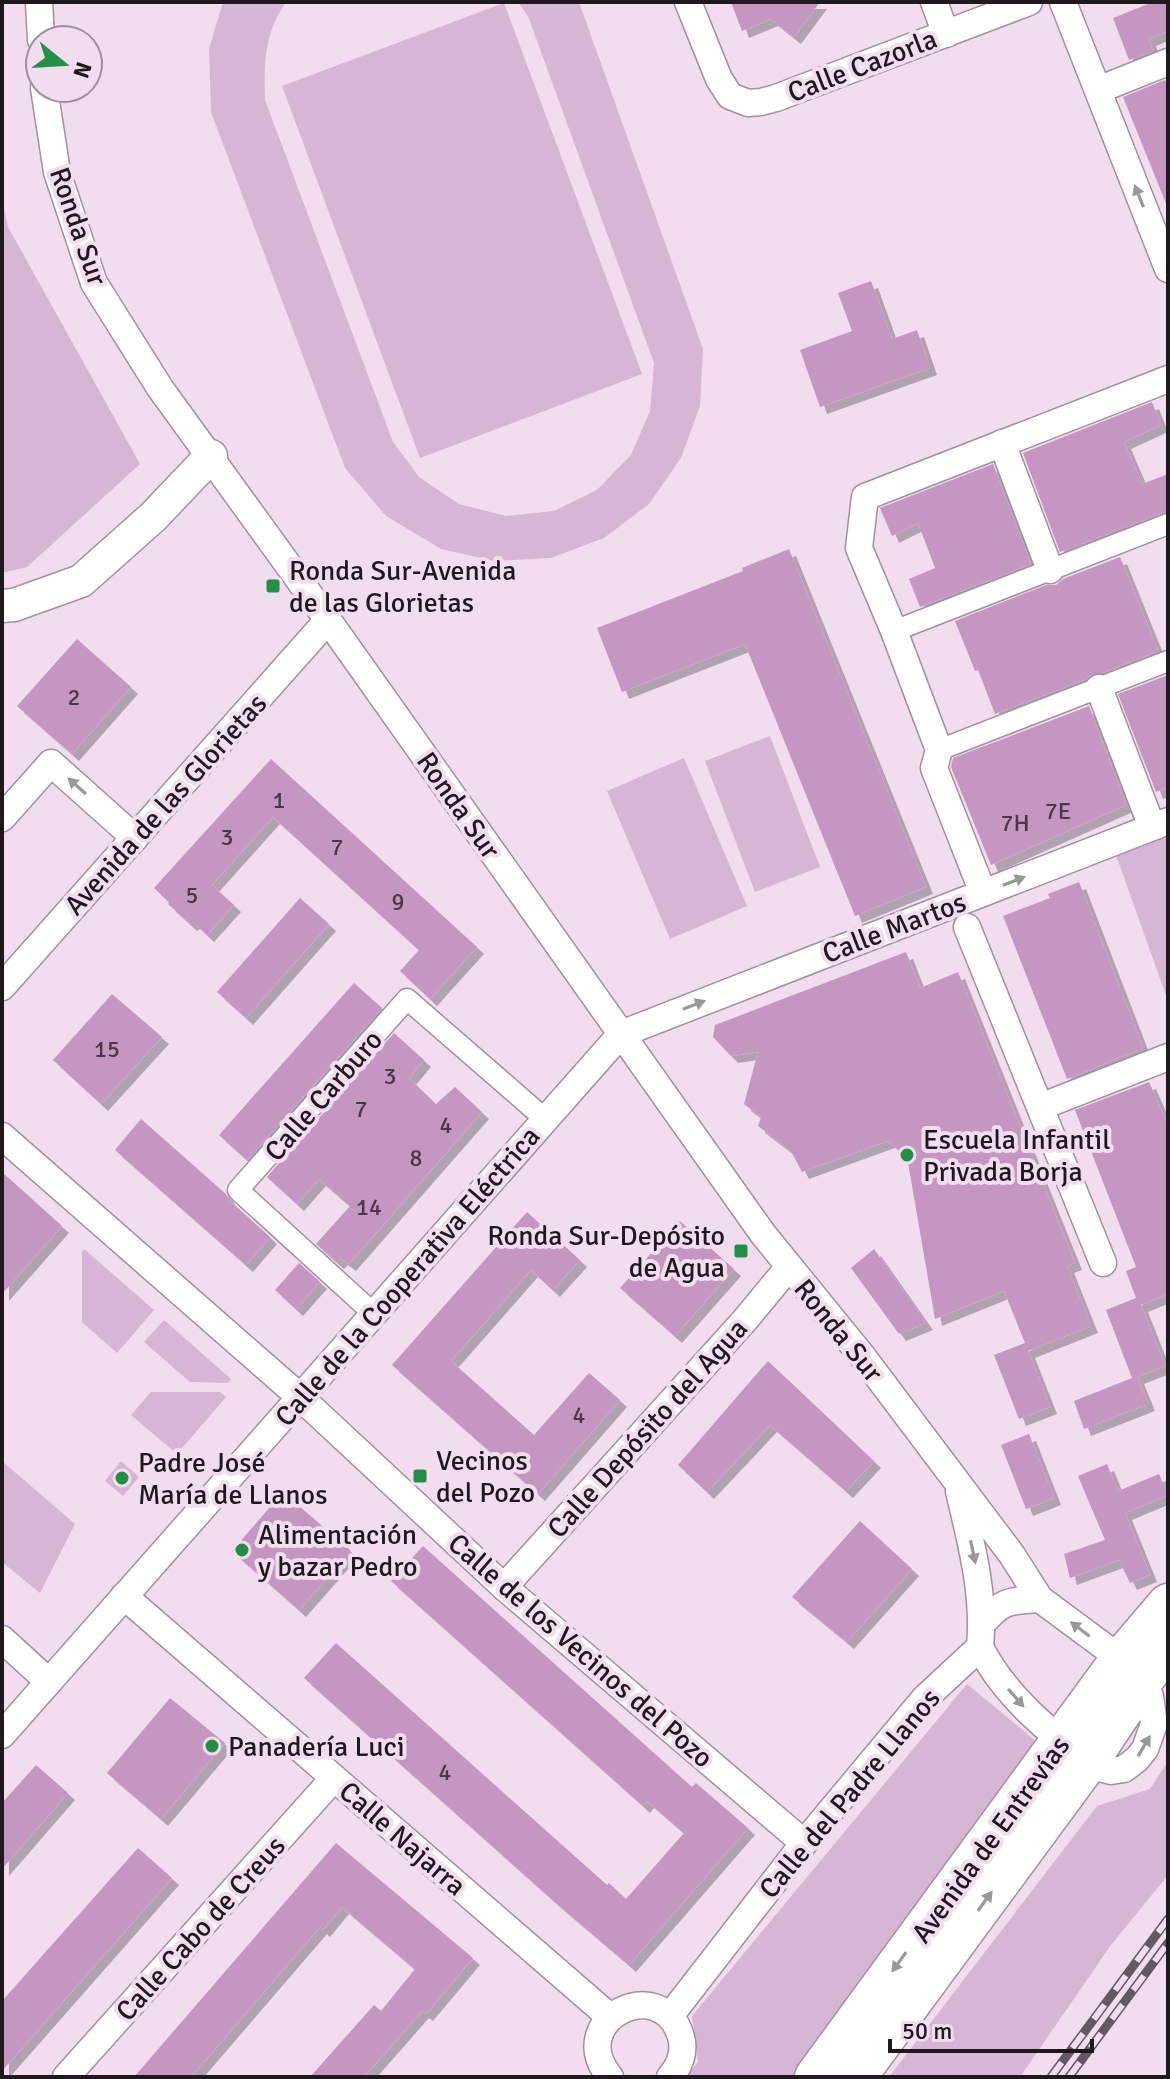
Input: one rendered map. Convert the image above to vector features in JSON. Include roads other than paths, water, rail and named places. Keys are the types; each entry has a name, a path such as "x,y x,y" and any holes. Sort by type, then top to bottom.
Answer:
{"main road":[{"name":"Avenida de Entrevías","path":"856,2077 1132,1670 1168,1604"},
{"name":"Avenida de Entrevías","path":"1132,1670 1168,1647"},
{"name":"Avenida de Entrevías","path":"815,2077 1075,1752"}],"street":[{"path":"39,2 40,24"},
{"name":"Calle Cazorla","path":"688,2 724,90 738,101 748,103 776,98 1029,2"},
{"path":"934,2 946,34"},
{"path":"1063,2 1165,253"},
{"path":"1098,90 1168,62"},
{"name":"Ronda Sur","path":"46,104 57,172 94,283 160,388 788,1268 863,1357 1012,1555 1040,1599 1132,1670"},
{"path":"983,893 934,768 939,750 859,548 865,497 1168,379"},
{"path":"1002,443 1050,570"},
{"path":"2,606 14,605 81,581 153,517 211,456"},
{"path":"894,631 1168,524"},
{"name":"Avenida de las Glorietas","path":"2,987 328,620"},
{"path":"939,750 1168,661"},
{"path":"1099,688 1160,824"},
{"path":"2,818 51,763 135,838"},
{"name":"Calle Martos","path":"621,1034 1160,824"},
{"name":"Calle Martos","path":"967,927 1103,1263"},
{"name":"Calle Carburo","path":"374,1314 238,1190 407,999 545,1119"},
{"name":"Calle de la Cooperativa Eléctrica","path":"2,1735 621,1034"},
{"path":"1040,1107 1168,1057"},
{"name":"Calle de los Vecinos del Pozo","path":"2,1136 300,1397 504,1587 804,1843"},
{"name":"Calle Depósito del Agua","path":"504,1587 745,1320 788,1268"},
{"name":"Ronda Sur","path":"956,1482 979,1581 981,1635 991,1669 1030,1714 1075,1752"},
{"name":"Calle Najarra","path":"124,1596 610,2017"},
{"name":"Calle del Padre Llanos","path":"670,2016 804,1843 981,1635 997,1606 1018,1600 1040,1599"},
{"path":"2,1639 49,1682"},
{"name":"Calle Cabo de Creus","path":"66,2077 334,1778"},
{"path":"610,2077 602,2067 597,2050 599,2034 610,2017 621,2009 639,2004 654,2006 670,2016 678,2027 683,2043 681,2060 670,2077"}],"railway":[{"path":"1051,2077 1168,1919"},
{"path":"1069,2077 1168,1943"}],"place":[{"name":"Ronda Sur-Avenida de las Glorietas","path":"273,586"},
{"name":"Escuela Infantil Privada Borja","path":"907,1155"},
{"name":"Ronda Sur-Depósito de Agua","path":"741,1251"},
{"name":"Vecinos del Pozo","path":"420,1476"},
{"name":"Padre José María de Llanos","path":"122,1478"},
{"name":"Alimentación y bazar Pedro","path":"242,1550"},
{"name":"Panadería Luci","path":"212,1746"}]}
